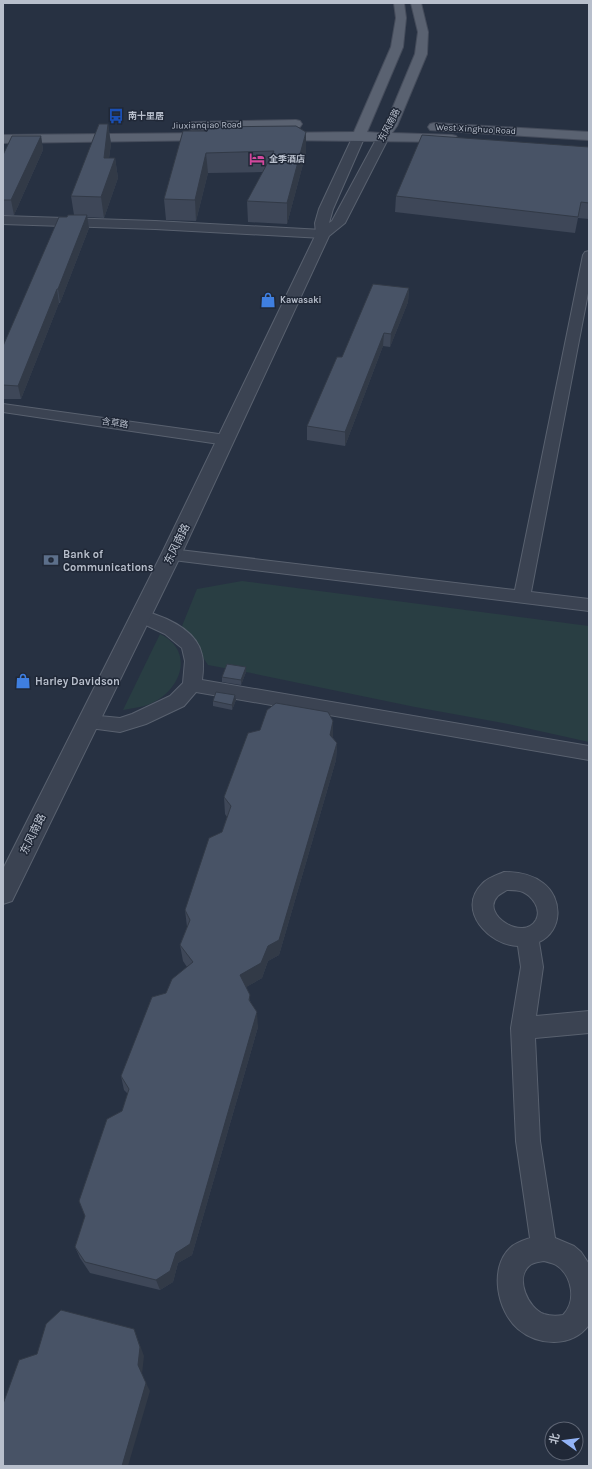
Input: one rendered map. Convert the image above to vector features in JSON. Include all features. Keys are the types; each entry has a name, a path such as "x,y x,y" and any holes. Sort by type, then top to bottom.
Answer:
{"main road":[{"name":"东风南路","path":"361,130 397,47 401,18 399,3"},
{"name":"东风南路","path":"383,137 391,126 421,54 423,32 416,3"},
{"name":"Jiuxianqiao Road","path":"3,128 309,124"},
{"path":"348,124 361,130"},
{"name":"West Xinghuo Road","path":"361,130 391,126 589,136"},
{"name":"West Xinghuo Road","path":"361,130 383,137 467,140 589,148"},
{"name":"Jiuxianqiao Road","path":"3,139 361,130"}],"street":[{"name":"东风南路","path":"323,234 322,223 326,209 361,130"},
{"name":"东风南路","path":"3,894 172,555 323,234 338,223 383,137"},
{"path":"3,220 155,225 323,234"},
{"path":"522,597 589,255"},
{"name":"含草路","path":"3,408 226,440"},
{"path":"172,555 589,605"},
{"path":"89,722 120,725 139,719 177,701 192,685 193,652 174,630 141,616"},
{"path":"192,685 589,753"},
{"path":"527,936 532,967 523,1028 528,1141 544,1248"},
{"path":"523,1028 589,1022"}],"green space":[{"path":"242,581 589,626 589,742 503,723 415,707 208,665 182,626 197,589"},
{"path":"160,634 170,641 177,649 180,658 178,677 173,686 156,701 144,706 123,710"}],"building":[{"path":"99,124 108,124 104,158 115,158 101,197 71,196"},
{"path":"296,126 306,132 287,203 247,201 274,151 206,153 195,200 164,199 183,131 207,131 207,127"},
{"path":"422,135 589,147 589,203 581,202 578,217 396,196"},
{"path":"12,136 41,136 11,200 3,200 3,155"},
{"path":"68,215 87,215 18,386 3,385 3,346 59,217 67,217"},
{"path":"373,284 409,288 391,334 384,333 345,432 307,426 337,357 342,357"},
{"path":"227,664 246,667 241,680 222,677"},
{"path":"216,692 235,695 232,705 213,701"},
{"path":"276,703 328,712 333,721 330,735 337,743 279,940 268,946 261,963 240,975 250,995 249,1000 257,1012 190,1244 176,1253 170,1271 156,1280 85,1262 75,1247 85,1216 79,1201 107,1119 122,1111 129,1089 121,1076 152,997 166,993 172,979 193,962 180,945 190,920 185,910 209,838 222,832 231,806 224,797 248,733 260,730 267,710"},
{"path":"61,1310 134,1329 140,1347 138,1365 146,1383 122,1466 3,1466 3,1404 19,1360 37,1354 46,1324"}],"place":[{"name":"南十里居","path":"116,116"},
{"name":"全季酒店","path":"257,159"},
{"name":"Kawasaki","path":"268,300"},
{"name":"Bank of Communications","path":"51,560"},
{"name":"Harley Davidson","path":"23,681"}]}
